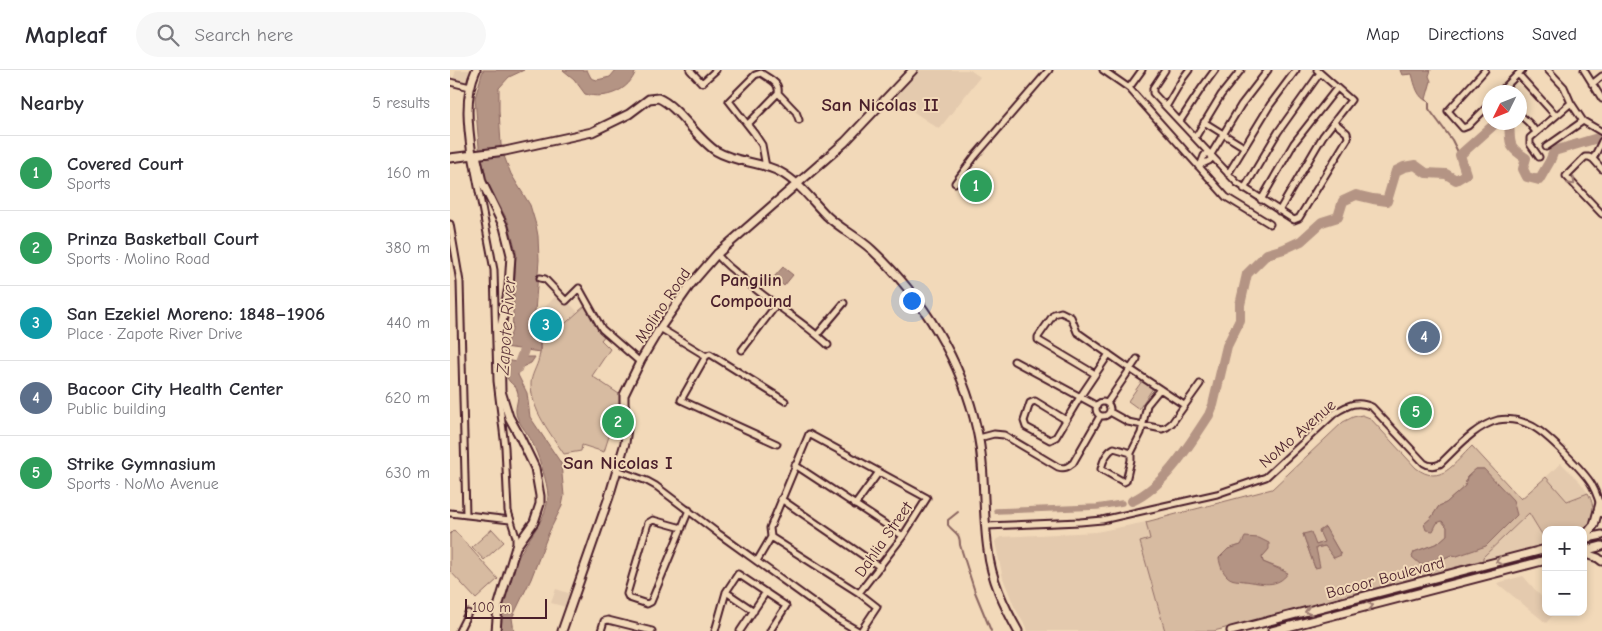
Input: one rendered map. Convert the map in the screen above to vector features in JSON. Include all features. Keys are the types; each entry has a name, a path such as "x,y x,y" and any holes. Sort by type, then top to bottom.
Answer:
{"main road":[{"path":"476,70 470,87 468,108 476,155 482,182 499,216 510,246 511,266 508,301 501,327 501,391 508,418 520,437 535,468 540,496 540,504 534,522 516,547 498,607 496,631"},
{"name":"Molino Road","path":"562,631 618,470 627,437 624,396 632,377 660,328 717,254 845,142 911,71"},
{"path":"450,158 505,151 592,132 629,114 649,99 658,98 668,104 708,146 727,157 780,171 797,184 826,215 873,251 899,279 922,309 950,353 974,414 979,438 984,479 988,552 1003,604 1018,631"},
{"path":"1587,533 1594,525 1601,504"},
{"path":"1587,537 1602,535"},
{"path":"1587,551 1602,546"},
{"name":"Bacoor Boulevard","path":"1231,631 1542,550"},
{"path":"1587,554 1602,561"},
{"name":"Bacoor Boulevard","path":"1272,631 1542,561"}],"street":[{"path":"690,70 702,83 716,70"},
{"path":"955,182 1048,70"},
{"path":"1102,70 1129,88 1200,165 1226,197 1270,224"},
{"path":"1129,88 1142,70"},
{"path":"1165,70 1152,90 1166,107 1244,189 1296,220 1348,138 1347,133 1334,122"},
{"path":"1166,107 1182,78 1189,70"},
{"path":"1180,121 1215,70"},
{"path":"1195,138 1221,95 1241,70"},
{"path":"1200,165 1204,156 1210,155 1241,105 1268,70"},
{"path":"1228,174 1270,105 1296,70"},
{"path":"1482,112 1468,126 1463,128 1448,111 1485,70"},
{"path":"1548,70 1564,88 1583,121 1602,132"},
{"path":"1585,70 1602,99"},
{"path":"1244,189 1318,71 1351,100 1320,142 1279,211"},
{"path":"1507,85 1520,72 1555,115"},
{"path":"748,124 778,93 779,86 761,74 755,75 729,101 762,145 766,167"},
{"path":"1592,84 1602,76"},
{"path":"450,82 470,87"},
{"path":"1261,200 1294,143 1337,88"},
{"path":"778,93 796,112 800,120"},
{"path":"1540,156 1530,144 1530,138 1571,103"},
{"path":"1527,121 1536,132"},
{"path":"1546,147 1583,121"},
{"path":"1204,122 1244,147"},
{"path":"1593,159 1602,141"},
{"path":"476,155 494,270 496,381 505,448 508,511 516,537 516,547"},
{"path":"1602,169 1593,159 1585,157 1566,176 1602,214"},
{"path":"450,224 460,282 466,515"},
{"path":"717,254 755,290 777,304 828,346"},
{"path":"540,278 545,279 566,301 579,288 602,329 640,362"},
{"path":"816,335 844,303"},
{"path":"742,350 777,304"},
{"path":"1096,374 1038,340 1038,337 1054,314 1060,312 1071,318 1077,332 1130,370 1184,404"},
{"path":"660,328 706,356 710,354 785,400"},
{"path":"1066,420 1035,401 1030,403 1024,422 1026,427 1050,440 1058,436 1080,397 1109,354"},
{"path":"706,356 681,400 777,444"},
{"path":"1107,403 1137,359"},
{"path":"1014,361 1097,406"},
{"path":"1110,412 1128,422 1162,429 1167,427 1200,384"},
{"path":"1131,453 1111,449 1106,456 1102,469 1124,482 1126,481 1131,453 1142,433 1146,406 1160,389"},
{"path":"1100,416 1096,411 1097,406 1101,402 1107,403 1110,407 1110,412"},
{"name":"NoMo Avenue","path":"986,526 1102,520 1217,494 1266,477 1335,414 1344,407 1355,404 1364,404 1372,407 1424,463 1429,466 1440,464 1471,436 1488,424 1506,420 1526,423 1546,436 1580,470 1591,484 1601,504 1602,514"},
{"path":"1100,416 1105,416 1110,412"},
{"path":"979,438 994,434 1004,436 1058,467 1063,468 1073,463 1100,416"},
{"path":"757,562 772,537 770,528 809,434 879,472 855,505"},
{"path":"795,465 903,536"},
{"path":"618,470 647,481 834,617 859,631 877,607 772,537"},
{"name":"Dahlia Street","path":"859,594 903,536 927,498 879,472"},
{"path":"781,499 880,567"},
{"path":"682,528 653,520 648,523 627,594 629,598 647,604 651,602 682,528 689,510"},
{"path":"450,513 510,520"},
{"path":"715,631 726,592 738,574 786,606 770,631"},
{"path":"726,592 754,610"},
{"path":"740,631 766,592"},
{"path":"459,631 468,613"},
{"path":"601,631 604,621 608,620 652,631"}],"shaded area":[{"path":"456,70 472,70 466,85 453,80"},
{"path":"483,70 524,70 509,77 499,88 499,110 501,145 504,156 511,174 530,205 538,236 539,260 535,312 539,330 540,352 505,347 512,331 516,251 508,221 484,178 479,147 475,98"},
{"path":"563,70 587,70 591,78 597,80 610,77 616,70 636,70 628,83 616,92 608,95 593,96 585,94 574,79"},
{"path":"918,70 970,70 980,77 939,129 892,97"},
{"path":"1400,70 1431,70 1429,76 1431,81 1426,99 1429,102 1419,94 1412,74 1402,75"},
{"path":"974,171 992,188 979,202 960,183"},
{"path":"783,267 793,275 784,286 774,277"},
{"path":"557,295 567,301 578,312 558,331 540,312"},
{"path":"587,304 606,334 601,340 610,349 592,376 622,396 624,438 610,433 604,452 582,445 581,451 564,454 538,412 532,394 531,381 539,358 540,347 540,335 535,312 539,311 558,330"},
{"path":"517,357 535,357 531,363 520,368 518,375 527,393 530,417 561,463 564,496 562,506 549,532 531,579 512,618 514,631 500,631 503,602 512,572 520,554 545,512 548,496 545,476 537,454 531,439 516,415 517,390 508,379 505,371 505,360 516,362"},
{"path":"1142,381 1153,388 1139,409 1128,401"},
{"path":"1362,415 1370,418 1416,468 1425,473 1433,475 1447,471 1472,446 1521,499 1546,477 1567,501 1588,493 1593,509 1590,524 1587,528 1587,526 1542,526 1542,534 1529,513 1483,557 1483,560 1214,631 1165,631 1140,542 1150,539 1146,522 1272,489 1343,422","holes":["1476,469 1484,469 1461,554 1457,556 1451,555 1434,563 1421,565 1414,552 1438,543 1447,535 1447,527 1442,521 1424,524 1431,518 1439,506 1446,503 1465,486 1467,477","1325,527 1341,555 1325,546 1315,548 1315,568 1303,534 1316,545 1324,542","1241,545 1269,549 1262,557 1263,562 1284,570 1245,581 1232,579 1228,549"]},
{"path":"1561,463 1588,493 1567,501 1546,477"},
{"path":"1476,469 1484,469 1513,500 1517,515 1486,546 1457,556 1451,555 1434,563 1421,565 1412,557 1414,552 1438,543 1447,535 1447,527 1442,521 1437,523 1433,531 1426,530 1424,524 1431,518 1439,506 1446,503 1465,486 1467,477"},
{"path":"1529,513 1542,536 1542,544 1483,560 1483,557"},
{"path":"1146,522 1151,539 1140,542 1165,631 1028,631 1014,606 1003,578 995,542 997,539 1001,537 1096,532"},
{"path":"1325,527 1341,555 1334,558 1325,546 1316,548 1320,567 1315,568 1303,534 1311,532 1316,545 1324,542 1319,531"},
{"path":"492,529 504,542 484,560 472,547"},
{"path":"454,530 498,579 476,599 450,571 450,534"},
{"path":"1245,537 1259,538 1269,543 1269,549 1262,557 1263,562 1288,573 1284,578 1274,583 1263,584 1235,580 1227,576 1221,568 1219,558 1228,549 1241,545"},
{"path":"1523,576 1542,597 1542,616 1552,616 1546,623 1497,583"},
{"path":"556,589 571,594 566,607 551,603"}],"waterway":[{"path":"1429,102 1429,109 1452,140 1460,156"},
{"path":"1132,501 1155,486 1175,464 1209,415 1227,346 1240,320 1240,305 1247,274 1267,254 1301,241 1322,222 1338,217 1343,201 1356,195 1387,201 1396,171 1404,167 1415,165 1426,173 1446,174 1456,180 1466,174 1460,155 1488,130"},
{"path":"1509,130 1512,147 1526,158 1523,169 1527,177 1539,180 1554,151 1601,137"},
{"name":"Zapote River","path":"517,369 524,350 525,338"},
{"path":"996,511 1097,507 1122,503"},
{"path":"958,512 948,520 948,525 959,538 975,592 991,631"}],"place":[{"name":"Covered Court","path":"976,186"},
{"name":"San Ezekiel Moreno: 1848–1906","path":"546,325"},
{"name":"Bacoor City Health Center","path":"1424,337"},
{"name":"Strike Gymnasium","path":"1416,412"},
{"name":"Prinza Basketball Court","path":"618,422"}],"district":[{"name":"San Nicolas II","path":"880,104"},
{"name":"Pangilin Compound","path":"751,290"},
{"name":"San Nicolas I","path":"618,462"}]}
